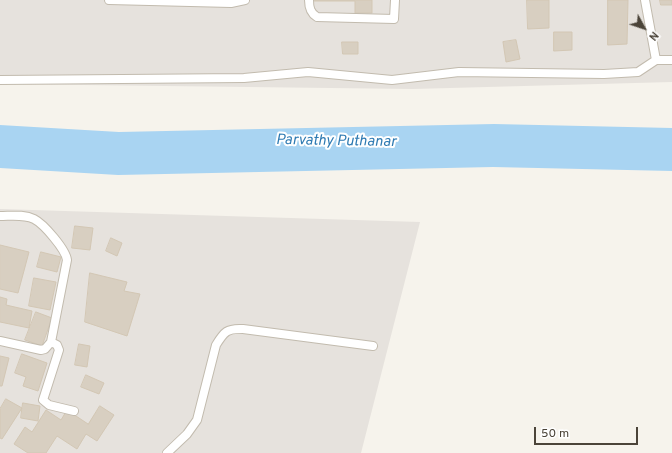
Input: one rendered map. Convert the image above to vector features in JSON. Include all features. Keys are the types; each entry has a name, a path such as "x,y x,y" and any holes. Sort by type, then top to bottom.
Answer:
{"lane":[{"path":"109,0 231,3 245,0"},
{"path":"309,0 311,11 313,15 317,17 394,19 395,0"},
{"path":"645,0 656,60"},
{"path":"0,80 244,78 308,72 392,80 459,72 604,74 638,72 656,60 672,60"},
{"path":"0,216 24,216 35,219 47,231 67,256 51,342 45,349 41,350 0,341"},
{"path":"167,453 187,434 197,420 216,345 223,334 228,330 234,328 373,346"},
{"path":"51,342 57,346 59,350 43,400 49,405 74,411"}],"shaded area":[{"path":"0,0 672,0 672,82 413,89 0,84"},
{"path":"0,209 420,222 361,453 0,453"}],"water":[{"name":"Parvathy Puthanar","path":"494,124 672,128 672,171 493,167 118,175 0,168 0,125 119,132"}],"building":[{"path":"312,0 372,0 372,13 355,13 355,1"},
{"path":"527,0 549,0 549,28 528,29"},
{"path":"608,0 628,0 627,44 608,45"},
{"path":"660,0 672,0 672,5 661,5"},
{"path":"554,32 572,32 572,50 554,51"},
{"path":"516,40 520,59 506,62 503,42"},
{"path":"342,42 358,42 358,54 343,54"},
{"path":"75,226 93,228 90,250 72,248"},
{"path":"111,238 122,243 117,256 106,251"},
{"path":"0,245 29,252 18,293 0,289"},
{"path":"41,252 61,257 57,272 37,267"},
{"path":"90,273 127,282 124,291 140,294 127,336 85,322"},
{"path":"34,278 56,282 50,310 29,306"},
{"path":"0,297 7,299 6,305 32,311 29,328 0,322"},
{"path":"36,312 52,318 42,346 25,340"},
{"path":"79,344 90,346 87,367 75,365"},
{"path":"22,354 47,363 38,391 23,386 26,377 15,373"},
{"path":"0,356 9,358 2,386 0,386"},
{"path":"86,375 104,383 99,394 81,387"},
{"path":"6,399 22,408 2,439 0,438 0,409"},
{"path":"23,403 40,406 38,421 21,418"},
{"path":"100,406 114,415 97,441 86,434 77,449 57,436 46,453 28,453 14,444 25,427 32,432 46,410 61,420 67,410 88,424"}]}
